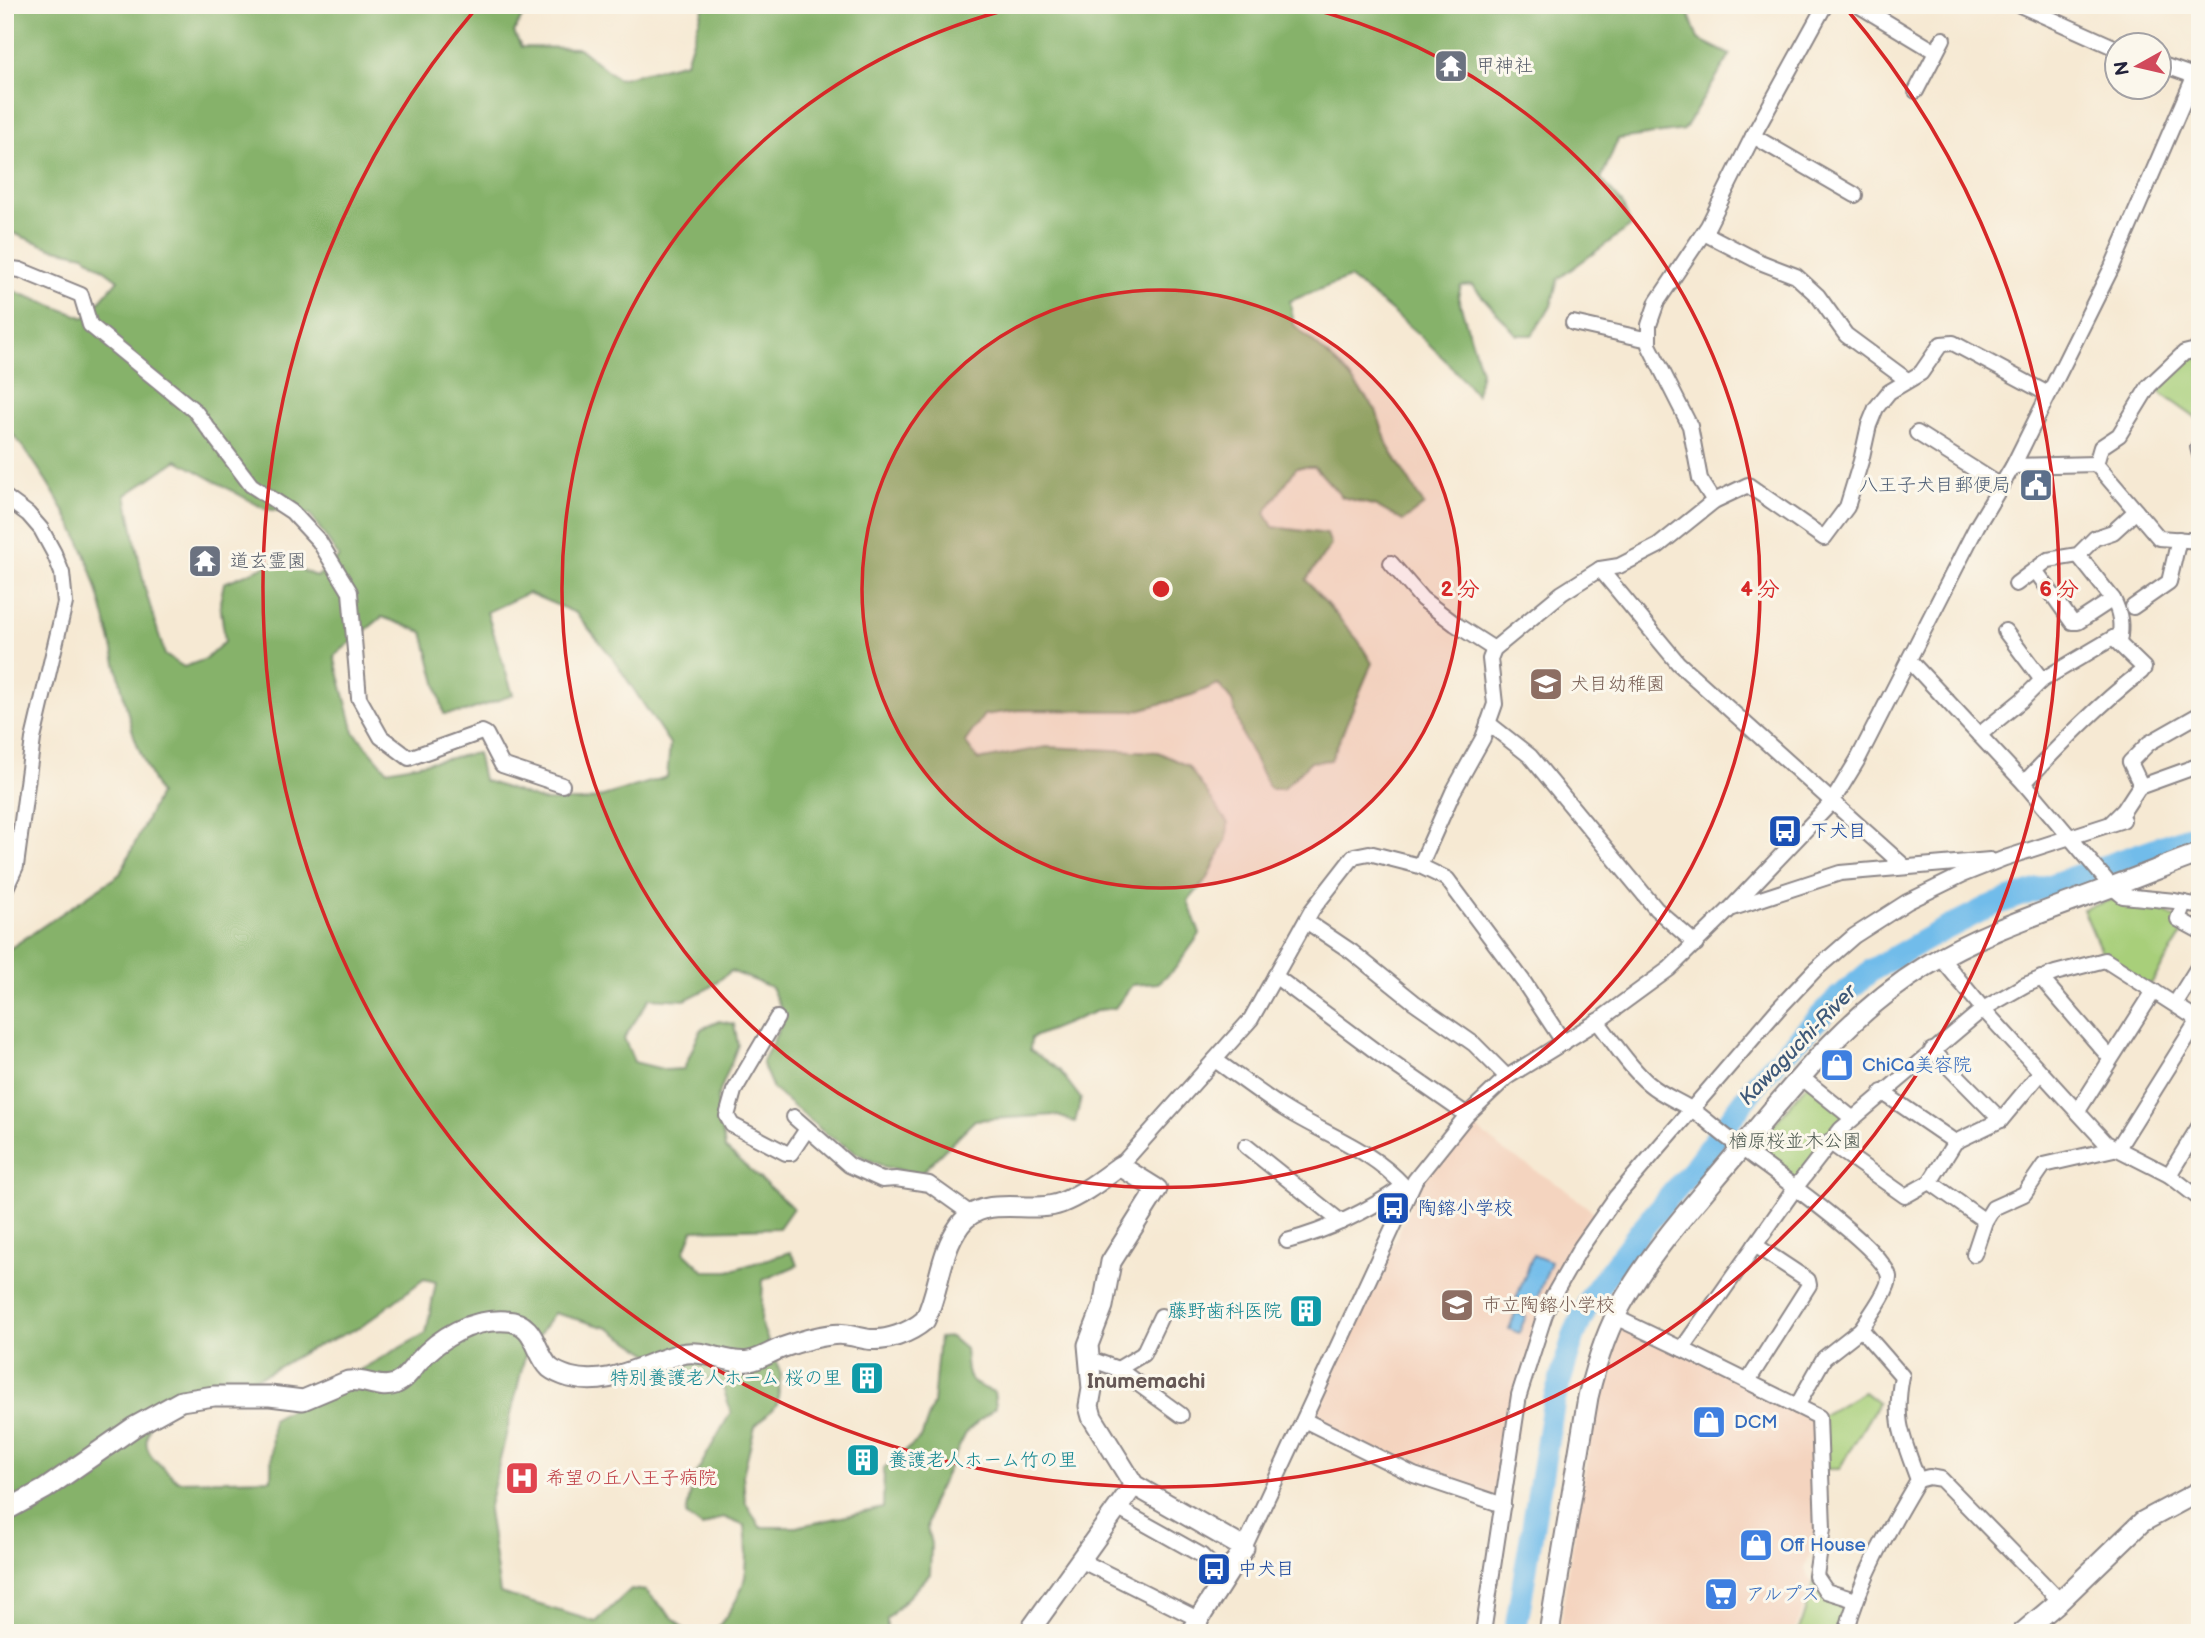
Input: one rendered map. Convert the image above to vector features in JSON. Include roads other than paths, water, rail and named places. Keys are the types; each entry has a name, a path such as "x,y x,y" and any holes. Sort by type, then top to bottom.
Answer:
{"main road":[{"path":"1549,1633 1596,1362 1615,1317 1643,1269 1736,1144 1859,1015 1894,987 1940,957 1996,930 2108,883 2200,853"},
{"path":"5,1511 45,1489 134,1427 181,1401 214,1396 270,1396 303,1400 348,1381 381,1386 395,1384 432,1348 453,1332 496,1321 508,1320 525,1328 538,1344 548,1366 555,1371 569,1377 595,1380 625,1374 686,1353 699,1352 748,1362 782,1347 817,1337 848,1334 866,1339 900,1334 925,1320 947,1247 962,1222 971,1214 986,1209 1045,1207 1062,1203 1120,1166 1157,1189 1111,1262 1103,1306 1088,1345 1092,1390 1089,1406 1092,1417 1134,1485 1244,1548 1194,1626"},
{"path":"1028,1633 1134,1485"},
{"path":"2022,1633 2060,1601 2142,1522 2200,1491"}],"street":[{"path":"1714,501 1700,480 1690,426 1649,340 1649,324 1657,302 1704,233 1753,136 1825,5"},
{"path":"1858,5 1939,45 1916,91"},
{"path":"2020,5 2104,44"},
{"path":"1244,1548 1408,1188 1467,1115 1507,1077 1645,989 1696,944 1832,802 1857,761 1977,526 2013,466 2112,267 2197,69 2174,66"},
{"path":"1753,136 1855,195"},
{"path":"1704,233 1760,262 1796,276 1818,296 1846,335 1907,380"},
{"path":"5,268 20,270 81,295 90,325 195,411 251,485 292,512 319,541 350,592 359,698 381,737 409,758 482,732 486,734 502,765 562,785"},
{"path":"1573,323 1649,340"},
{"path":"1420,866 1495,704 1490,659 1494,649 1551,601 1600,569 1619,566 1658,546 1714,501 1748,485 1824,538 1847,507 1876,408 1889,392 1921,373 1941,344 1953,343 2048,394"},
{"path":"2096,464 2101,447 2119,435 2149,386 2184,353 2200,349"},
{"path":"1917,433 2001,486"},
{"path":"2013,466 2096,464"},
{"path":"2096,464 2160,538 2200,541"},
{"path":"5,497 28,514 41,529 62,573 65,603 33,739 16,866 5,890"},
{"path":"2015,584 2048,560 2078,555 2095,538 2113,531 2136,511"},
{"path":"2133,607 2169,582 2179,539"},
{"path":"2078,555 2120,611 2119,642"},
{"path":"1391,562 1422,599 1494,649"},
{"path":"1600,569 1678,663 1905,867"},
{"path":"2035,570 2072,622 2078,622 2113,599"},
{"path":"2005,631 2042,680"},
{"path":"1979,735 2042,680 2113,638 2137,659 2144,668 2141,672 2081,724 2024,783"},
{"path":"1909,660 2024,783 2108,883 2123,896 2200,906"},
{"path":"1483,1633 1519,1395 1553,1296 1581,1247 1616,1197 1694,1111 1779,1007 1844,944 1914,898 2006,858 2117,822 2139,787 2139,780 2130,762 2149,743 2200,714"},
{"path":"1488,723 1530,756 1656,909 1696,944"},
{"path":"2139,787 2200,765"},
{"path":"1431,842 1436,865 1523,981 1564,1043"},
{"path":"1120,1166 1251,1019 1306,921 1354,856 1368,853 1420,866 1447,879"},
{"path":"1731,908 1840,873 2006,858"},
{"path":"2184,902 2178,919 2200,931"},
{"path":"1306,921 1352,952 1414,1002 1474,1044 1507,1077"},
{"path":"1940,957 2040,1073 2106,1143 2169,1175 2200,1199"},
{"path":"1682,1349 1829,1142 1852,1118 1983,1009 2041,978 2105,960 2199,1020 2118,1148 2044,1165 2024,1194 1993,1208 1985,1221 1974,1254"},
{"path":"2175,1004 2200,964"},
{"path":"1275,976 1467,1115"},
{"path":"2041,978 2110,1058"},
{"path":"2078,1111 2154,991"},
{"path":"777,1018 734,1091 727,1116 732,1125 786,1153 795,1149 807,1129"},
{"path":"1597,1021 1645,1081 1663,1096 1694,1111 1796,1187 1872,1252 1885,1268 1889,1279 1886,1289 1861,1329 1824,1358 1797,1406"},
{"path":"1932,1050 2001,1120"},
{"path":"1215,1060 1287,1111 1344,1139 1408,1188"},
{"path":"1829,1142 1905,1196 1930,1182 1955,1142 2001,1120 2040,1073"},
{"path":"1801,1077 1852,1118"},
{"path":"1882,1093 1955,1142"},
{"path":"794,1117 849,1165 883,1180 896,1179 929,1184 971,1214"},
{"path":"2169,1175 2200,1125"},
{"path":"1249,1155 1341,1222"},
{"path":"1930,1182 1985,1221"},
{"path":"1287,1241 1320,1232 1408,1188"},
{"path":"1748,1381 1809,1285 1808,1280 1755,1245"},
{"path":"1118,1369 1143,1354 1161,1316"},
{"path":"1615,1317 1819,1417 1823,1529 1816,1576 1826,1591 1855,1600"},
{"path":"1861,1329 1902,1376 1897,1398 1898,1423 1918,1480"},
{"path":"1090,1359 1118,1369 1181,1415"},
{"path":"1304,1420 1414,1475 1503,1505"},
{"path":"1846,1633 1855,1600 1877,1554 1918,1480 1929,1477 1941,1479 2060,1601"},
{"path":"1117,1508 1200,1555 1225,1578"},
{"path":"1080,1560 1194,1626"}],"water":[{"path":"1533,1255 1551,1262 1534,1306 1516,1299"},
{"path":"1516,1312 1526,1316 1519,1333 1509,1329"}],"waterway":[{"name":"Kawaguchi-River","path":"1515,1633 1554,1401 1574,1335 1592,1295 1641,1230 1693,1169 1761,1078 1834,1002 1872,970 1928,938 1988,907 2200,833"}],"place":[{"name":"甲神社","path":"1451,66"},
{"name":"八王子犬目郵便局","path":"2036,485"},
{"name":"道玄霊園","path":"205,561"},
{"name":"犬目幼稚園","path":"1546,684"},
{"name":"下犬目","path":"1785,831"},
{"name":"ChiCa美容院","path":"1837,1065"},
{"name":"陶鎔小学校","path":"1393,1208"},
{"name":"市立陶鎔小学校","path":"1457,1305"},
{"name":"藤野歯科医院","path":"1306,1311"},
{"name":"特別養護老人ホーム 桜の里","path":"867,1378"},
{"name":"DCM","path":"1709,1422"},
{"name":"養護老人ホーム竹の里","path":"863,1460"},
{"name":"希望の丘八王子病院","path":"522,1478"},
{"name":"Off House","path":"1756,1545"},
{"name":"中犬目","path":"1214,1569"},
{"name":"アルプス","path":"1721,1594"}],"district":[{"name":"Inumemachi","path":"1146,1381"}],"park label":[{"name":"楢原桜並木公園","path":"1795,1141"}]}
